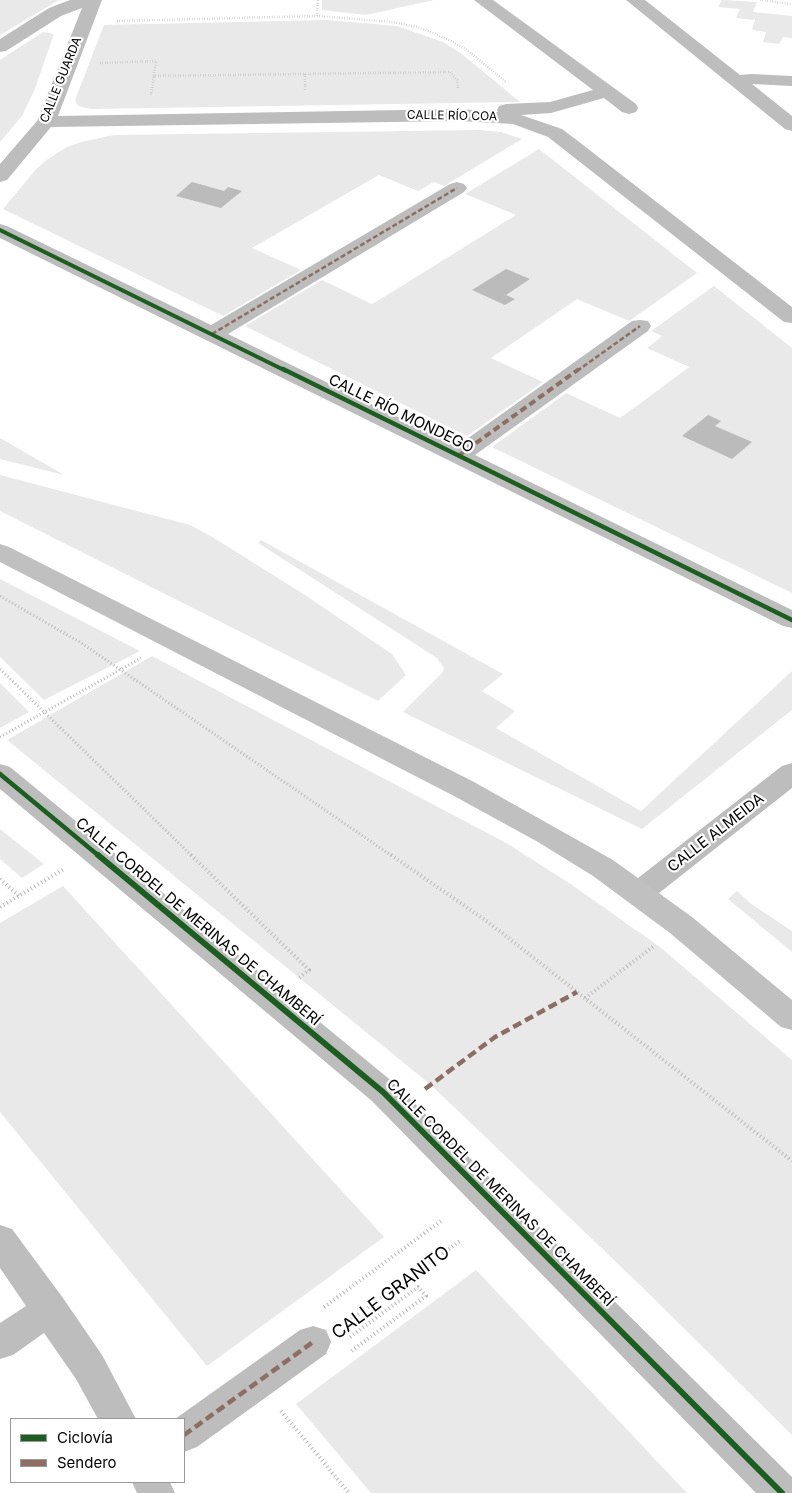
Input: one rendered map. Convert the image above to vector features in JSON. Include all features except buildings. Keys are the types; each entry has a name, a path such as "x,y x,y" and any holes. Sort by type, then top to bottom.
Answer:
{"main road":[{"path":"0,552 464,789 548,835 603,868 639,893 681,925 792,1018"}],"street":[{"path":"482,0 629,108"},
{"path":"634,0 792,125"},
{"name":"CALLE GUARDA","path":"0,47 55,12 70,5 94,1"},
{"name":"CALLE GUARDA","path":"0,176 46,122 94,1"},
{"path":"736,81 751,79 792,81"},
{"path":"494,116 505,110 551,107 607,92"},
{"name":"CALLE RÍO COA","path":"46,122 407,115 494,116 516,119 554,133 567,142 792,317"},
{"path":"212,334 456,188"},
{"name":"CALLE RÍO MONDEGO","path":"0,230 792,620"},
{"name":"CALLE RÍO MONDEGO","path":"458,456 640,326"},
{"name":"CALLE ALMEIDA","path":"639,893 792,772"},
{"name":"CALLE CORDEL DE MERINAS DE CHAMBERÍ","path":"0,774 383,1092 782,1493"},
{"path":"0,1240 89,1367 117,1418"},
{"path":"0,1343 50,1309"},
{"name":"CALLE GRANITO","path":"185,1433 330,1330"}],"path":[{"path":"317,16 318,0"},
{"path":"760,0 792,4"},
{"path":"108,21 317,16 393,22 435,33 467,50 510,86"},
{"path":"94,63 156,62 151,101"},
{"path":"153,76 450,72 457,80 459,96"},
{"path":"0,596 83,644 121,669 488,922 792,1160"},
{"path":"0,737 143,656"},
{"path":"0,669 309,970 293,982"},
{"path":"0,907 66,867"},
{"path":"0,879 19,896"},
{"path":"584,998 660,941"},
{"path":"257,1382 349,1493"}],"shaded area":[{"path":"0,0 59,0 0,35"},
{"path":"322,0 434,0 366,15 322,10"},
{"path":"722,0 757,2 753,12 792,16 792,38 783,37 779,44 763,42 766,32 752,30 755,20 736,18 740,9 718,7"},
{"path":"327,20 397,26 443,42 462,54 520,102 91,109 78,106 75,100 104,25"},
{"path":"43,32 54,34 34,91 22,116 0,142 0,60"},
{"path":"479,130 501,132 522,139 444,186 434,182 418,191 379,175 252,248 301,270 223,316 3,209 37,168 48,159 67,147 114,135"},
{"path":"539,149 697,273 629,321 577,299 491,358 543,382 467,436 245,326 322,280 372,304 392,292 516,215 465,194"},
{"path":"192,182 224,191 228,187 242,191 221,208 176,196"},
{"path":"506,269 530,279 506,295 515,299 505,305 472,290"},
{"path":"714,286 792,348 792,593 492,447 566,393 620,418 638,405 689,367 647,348 662,336 651,331"},
{"path":"708,415 721,421 715,426 752,442 732,459 682,436"},
{"path":"0,438 64,475 0,459"},
{"path":"0,475 190,525 305,595 392,654 406,675 378,701 0,511"},
{"path":"261,540 503,674 482,691 515,711 496,728 641,811 792,671 792,710 642,829 403,712 442,673 444,668 437,658 258,543"},
{"path":"0,579 140,651 44,700 0,657"},
{"path":"152,656 508,844 572,885 660,947 792,1060 792,1435 640,1285 431,1085 7,740"},
{"path":"0,683 29,712 0,728"},
{"path":"0,829 44,864 22,878 0,859"},
{"path":"63,886 384,1237 207,1366 0,1112 0,923"},
{"path":"737,891 750,903 792,931 792,952 728,899"},
{"path":"476,1270 687,1493 371,1493 296,1404"}],"marked path":[{"path":"212,334 457,188"},
{"path":"458,456 640,326"},
{"path":"425,1089 495,1037 577,992"},
{"path":"185,1434 313,1342"}],"cycle path":[{"path":"0,230 792,620"},
{"path":"0,774 383,1092 782,1493"}]}
